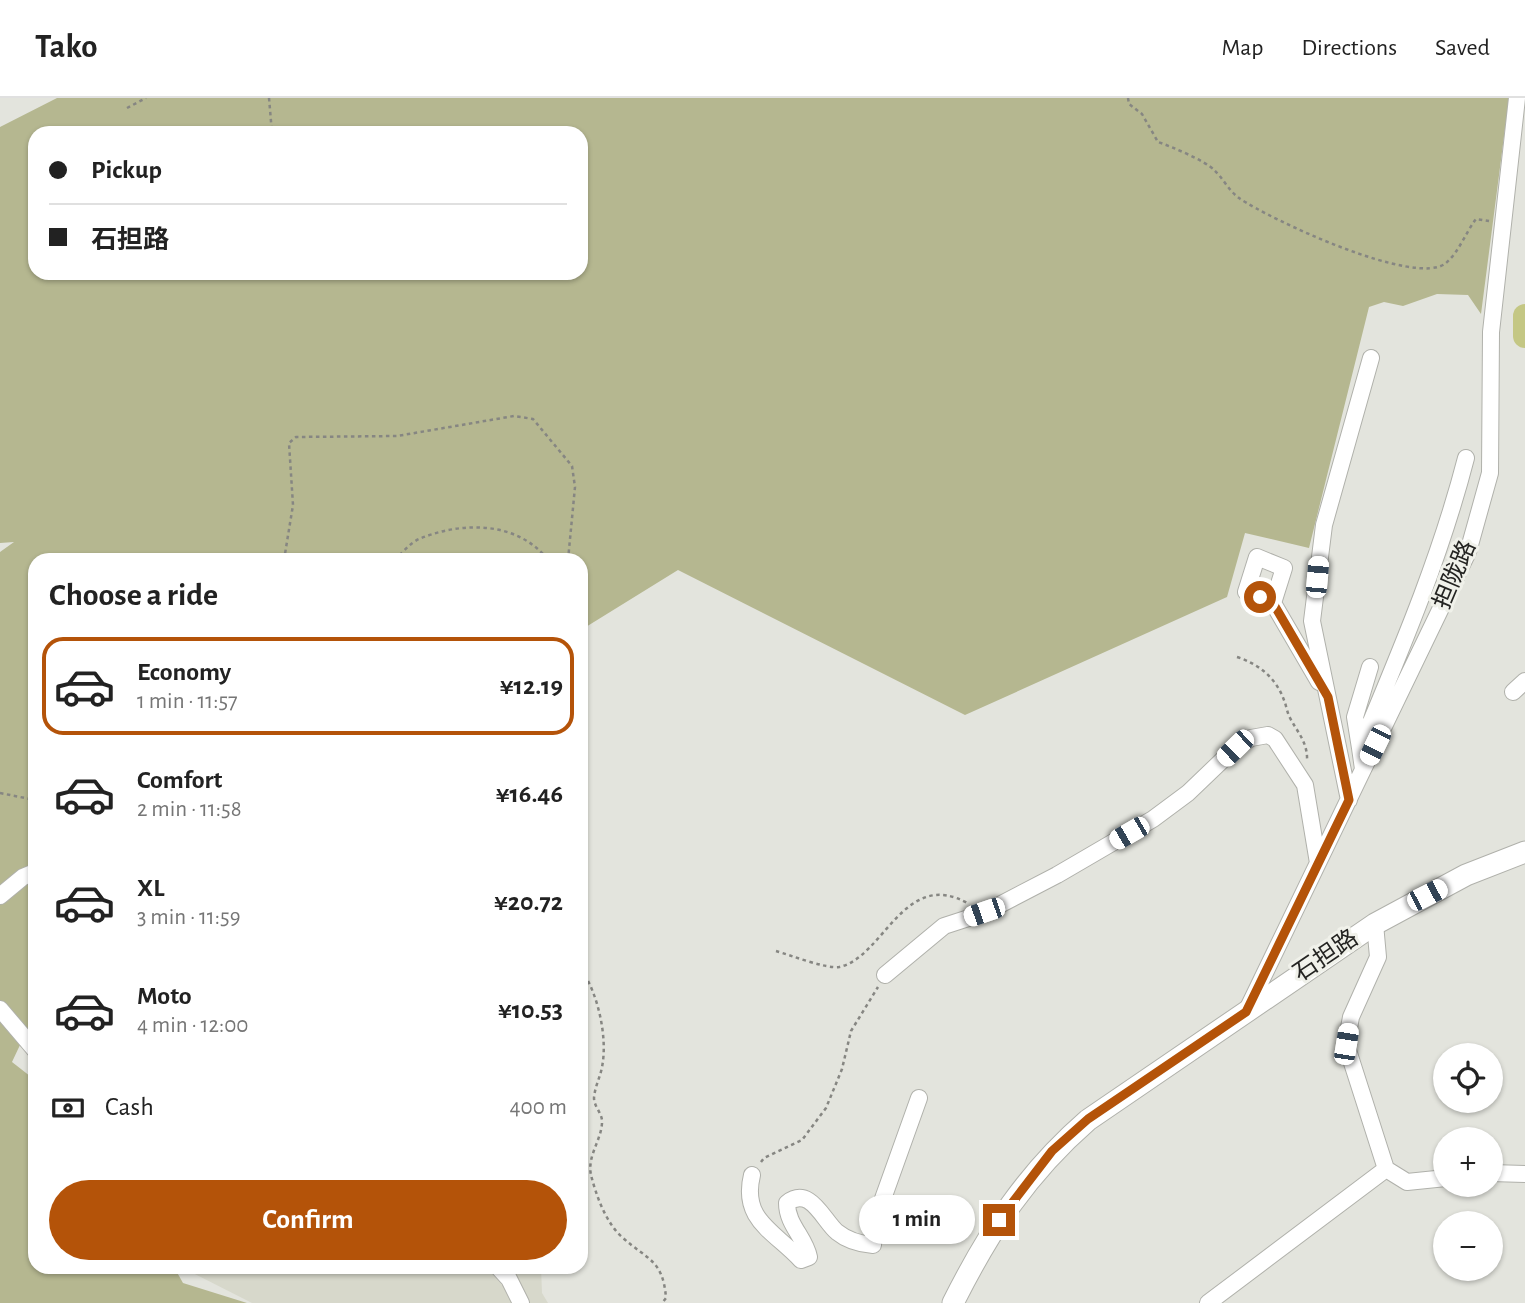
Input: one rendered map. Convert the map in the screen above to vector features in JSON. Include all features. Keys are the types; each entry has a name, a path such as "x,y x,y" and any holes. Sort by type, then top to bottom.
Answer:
{"main road":[{"name":"石担路","path":"953,1303 999,1220 1052,1151 1088,1119 1376,923 1466,875 1525,852"}],"street":[{"name":"担陇路","path":"1246,1012 1468,552 1490,473 1491,332 1517,98"},
{"path":"1349,800 1312,621 1324,525 1371,358"},
{"path":"1360,748 1448,528 1466,458"},
{"path":"1273,603 1328,697"},
{"path":"1363,769 1355,717 1370,667"},
{"path":"885,975 944,926 984,912 1058,875 1153,819 1188,793 1235,748 1251,738 1268,735 1276,738 1305,785 1318,863"},
{"path":"0,897 28,875"},
{"path":"1376,923 1378,957 1351,1017 1346,1044 1386,1169 1407,1182 1433,1179"},
{"path":"0,1009 28,1042"},
{"path":"752,1175 748,1192 749,1206 759,1221 801,1260 809,1257 807,1246 787,1214 788,1203 793,1198 805,1198 816,1205 828,1224 840,1235 858,1244 873,1245 875,1221 919,1098"},
{"path":"1208,1303 1386,1169"},
{"path":"1503,1173 1525,1174"},
{"path":"504,1274 521,1303"}],"path":[{"path":"127,108 146,98"},
{"path":"269,98 271,126"},
{"path":"1128,98 1129,104 1142,114 1158,142 1180,148 1186,156 1212,167 1238,197 1284,219 1301,233 1384,262 1430,269 1445,264 1476,219 1503,224"},
{"path":"285,553 293,505 289,443 296,437 397,436 514,416 533,419 572,466 575,487 569,553"},
{"path":"403,553 417,540 450,530 499,527 524,538 540,553"},
{"path":"1237,657 1255,663 1270,677 1284,698 1289,716 1302,732 1307,759 1300,777"},
{"path":"0,793 28,799"},
{"path":"776,951 836,968 851,962 908,906 927,898 948,895 984,912"},
{"path":"752,1175 764,1158 803,1140 826,1108 842,1069 851,1031 885,975"},
{"path":"588,982 592,989 603,1047 602,1067 595,1084 594,1103 603,1121 590,1171 604,1211 620,1236 657,1264 665,1281 666,1298 662,1303"}],"shaded area":[{"path":"195,1274 541,1274 542,1293 548,1303 252,1303"}],"green space":[{"path":"57,98 1509,98 1481,314 1468,295 1437,294 1403,306 1384,302 1369,307 1309,548 1245,533 1227,597 965,715 678,570 588,626 588,553 28,553 28,1028 12,1062 28,1075 28,1274 178,1274 183,1283 247,1303 0,1303 0,552 14,542 0,543 0,127"}],"waterway":[{"path":"1525,316 1525,336"}],"route":[{"path":"999,1220 1052,1151 1088,1119 1246,1012 1349,800 1328,697 1273,603 1260,597"}]}
